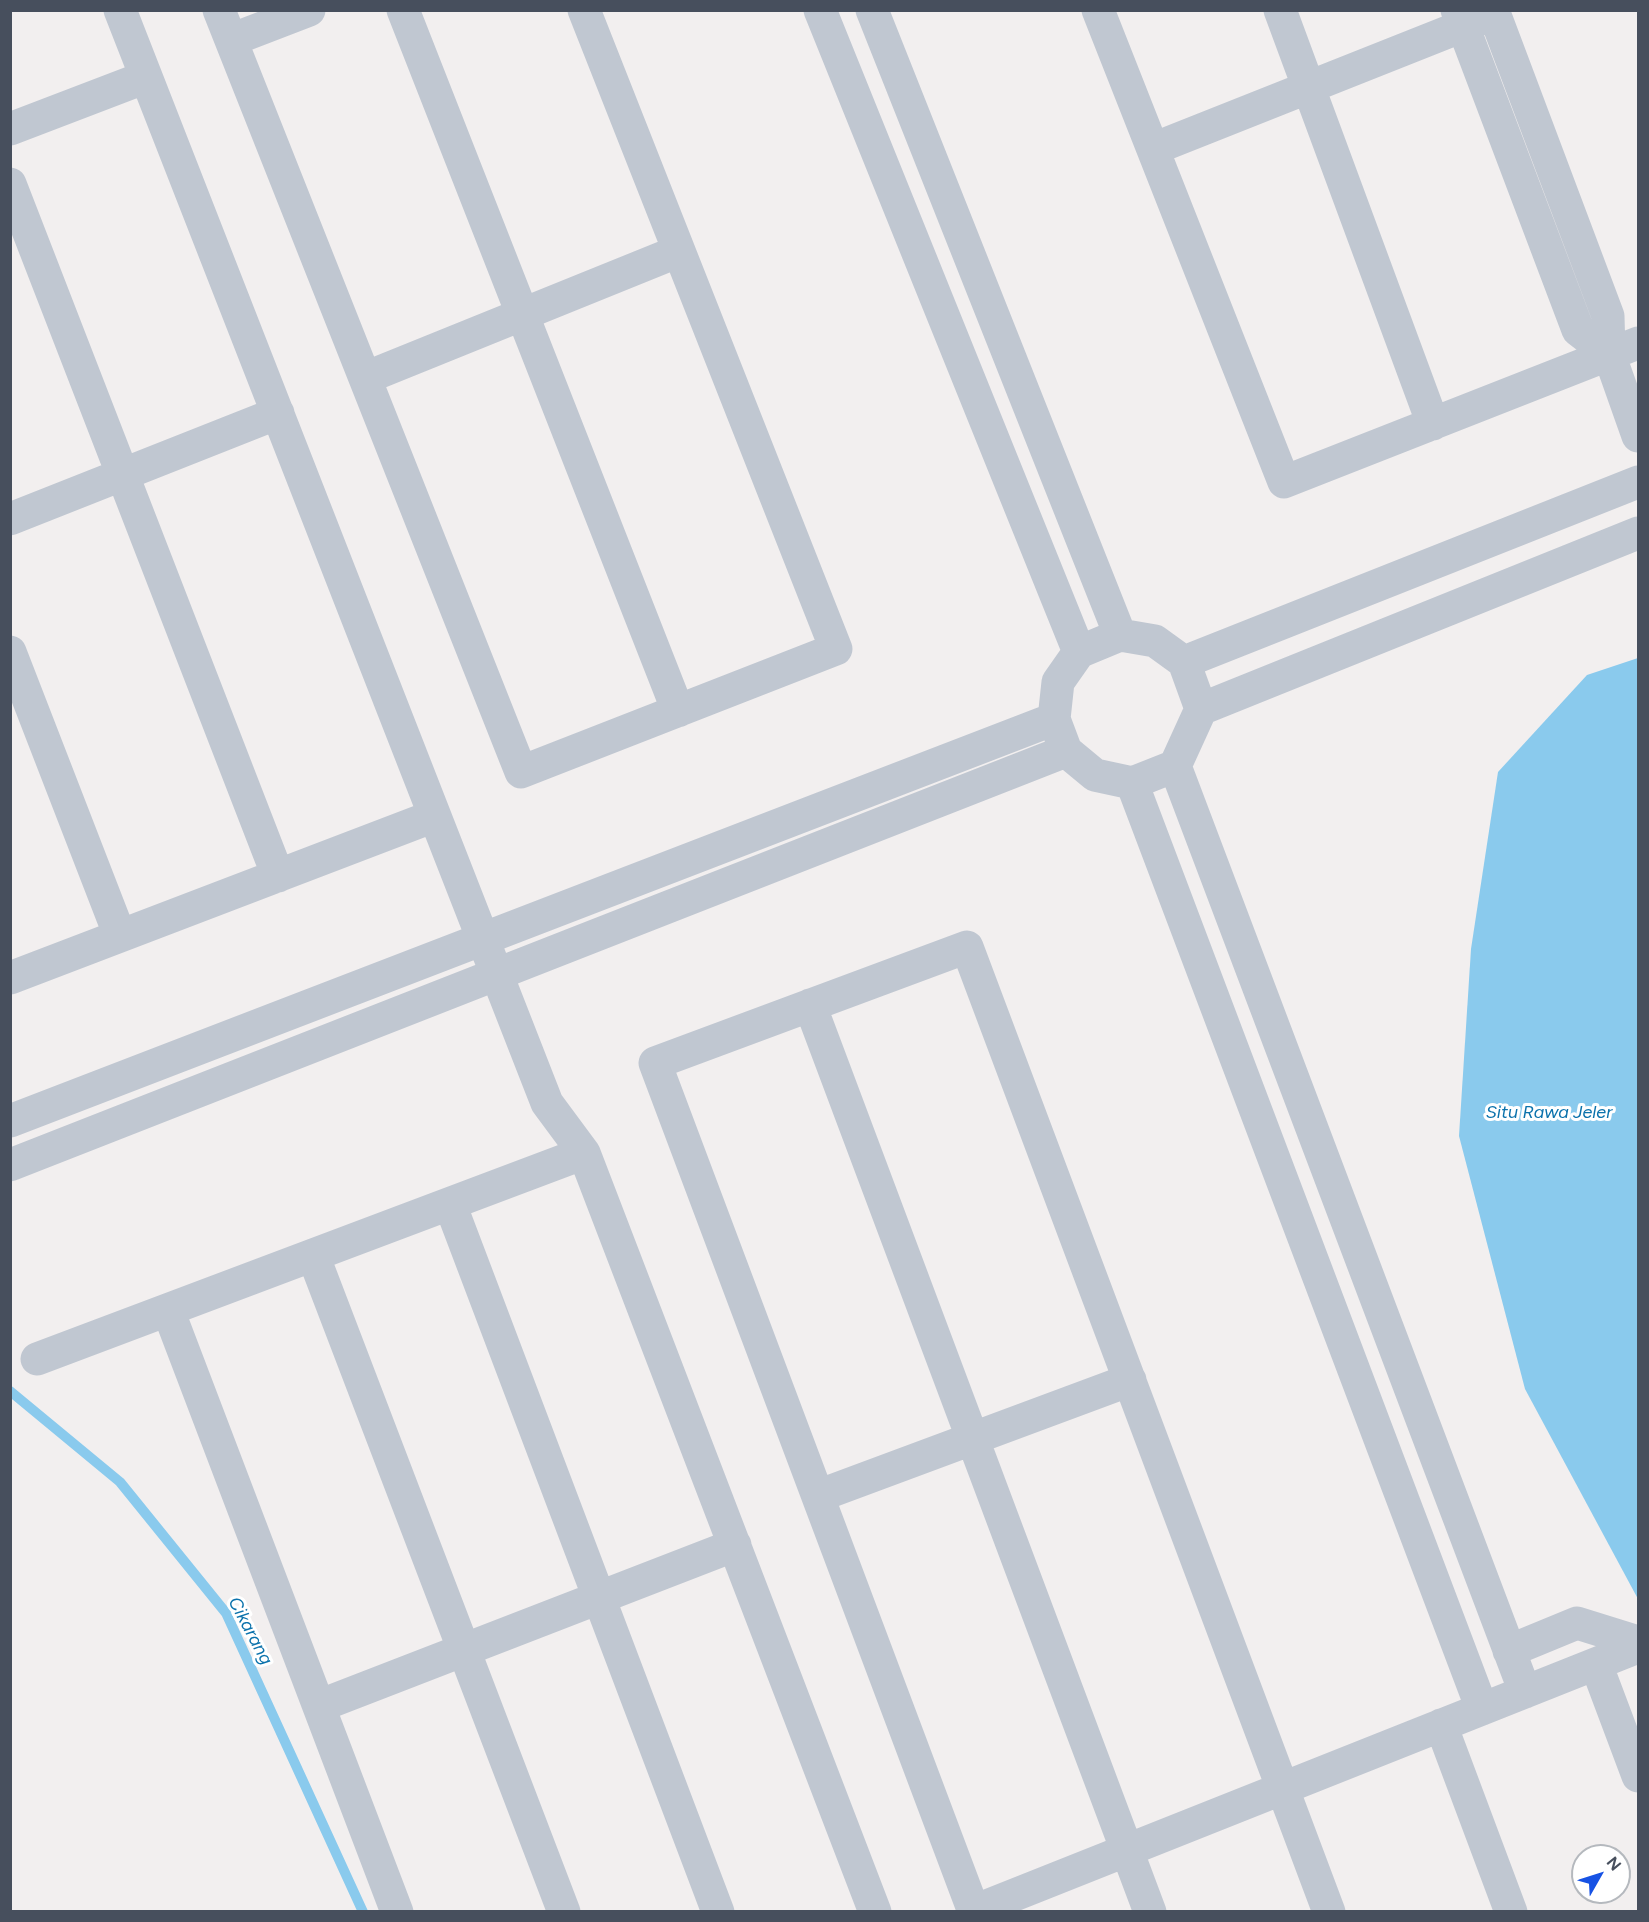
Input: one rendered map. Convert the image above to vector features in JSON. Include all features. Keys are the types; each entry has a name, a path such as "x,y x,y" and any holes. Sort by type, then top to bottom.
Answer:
{"street":[{"path":"120,10 547,1103 584,1153 876,1911"},
{"path":"309,10 225,25 521,772 836,649 584,10"},
{"path":"403,10 678,711"},
{"path":"820,10 1079,652"},
{"path":"872,10 1120,635"},
{"path":"1098,10 1284,482 1638,343"},
{"path":"1280,10 1432,424"},
{"path":"1153,149 1308,87 1460,18 1496,12 1608,316 1609,354 1638,436"},
{"path":"1460,18 1578,330 1609,354"},
{"path":"10,129 146,77"},
{"path":"10,184 278,876"},
{"path":"365,378 679,251"},
{"path":"928,278 973,264"},
{"path":"10,519 278,413"},
{"path":"1184,662 1638,482"},
{"path":"1201,709 1184,662 1155,641 1120,635 1079,652 1058,682 1054,719 1066,751 1095,775 1132,783 1175,766 1201,709 1638,533"},
{"path":"10,652 120,936"},
{"path":"10,1121 1054,719"},
{"path":"10,1165 1066,751"},
{"path":"1175,766 1525,1692"},
{"path":"1132,783 1482,1709"},
{"path":"10,978 435,816"},
{"path":"1329,1911 1283,1788 1130,1380 967,947 655,1063 974,1911 1283,1788 1596,1664 1638,1644"},
{"path":"810,1005 1150,1911"},
{"path":"36,1359 584,1153"},
{"path":"450,1204 718,1911"},
{"path":"1303,1237 1346,1219"},
{"path":"313,1255 564,1911"},
{"path":"168,1310 397,1911"},
{"path":"818,1496 1130,1380"},
{"path":"319,1706 735,1545"},
{"path":"1438,1593 1481,1575"},
{"path":"1509,1651 1577,1623 1638,1644"},
{"path":"1596,1664 1638,1776"},
{"path":"1442,1725 1511,1911"}],"water":[{"name":"Situ Rawa Jeler","path":"1638,658 1638,1599 1525,1389 1459,1136 1471,949 1498,772 1587,675"}],"waterway":[{"name":"Cikarang","path":"10,1391 120,1482 226,1613 363,1912"}]}
